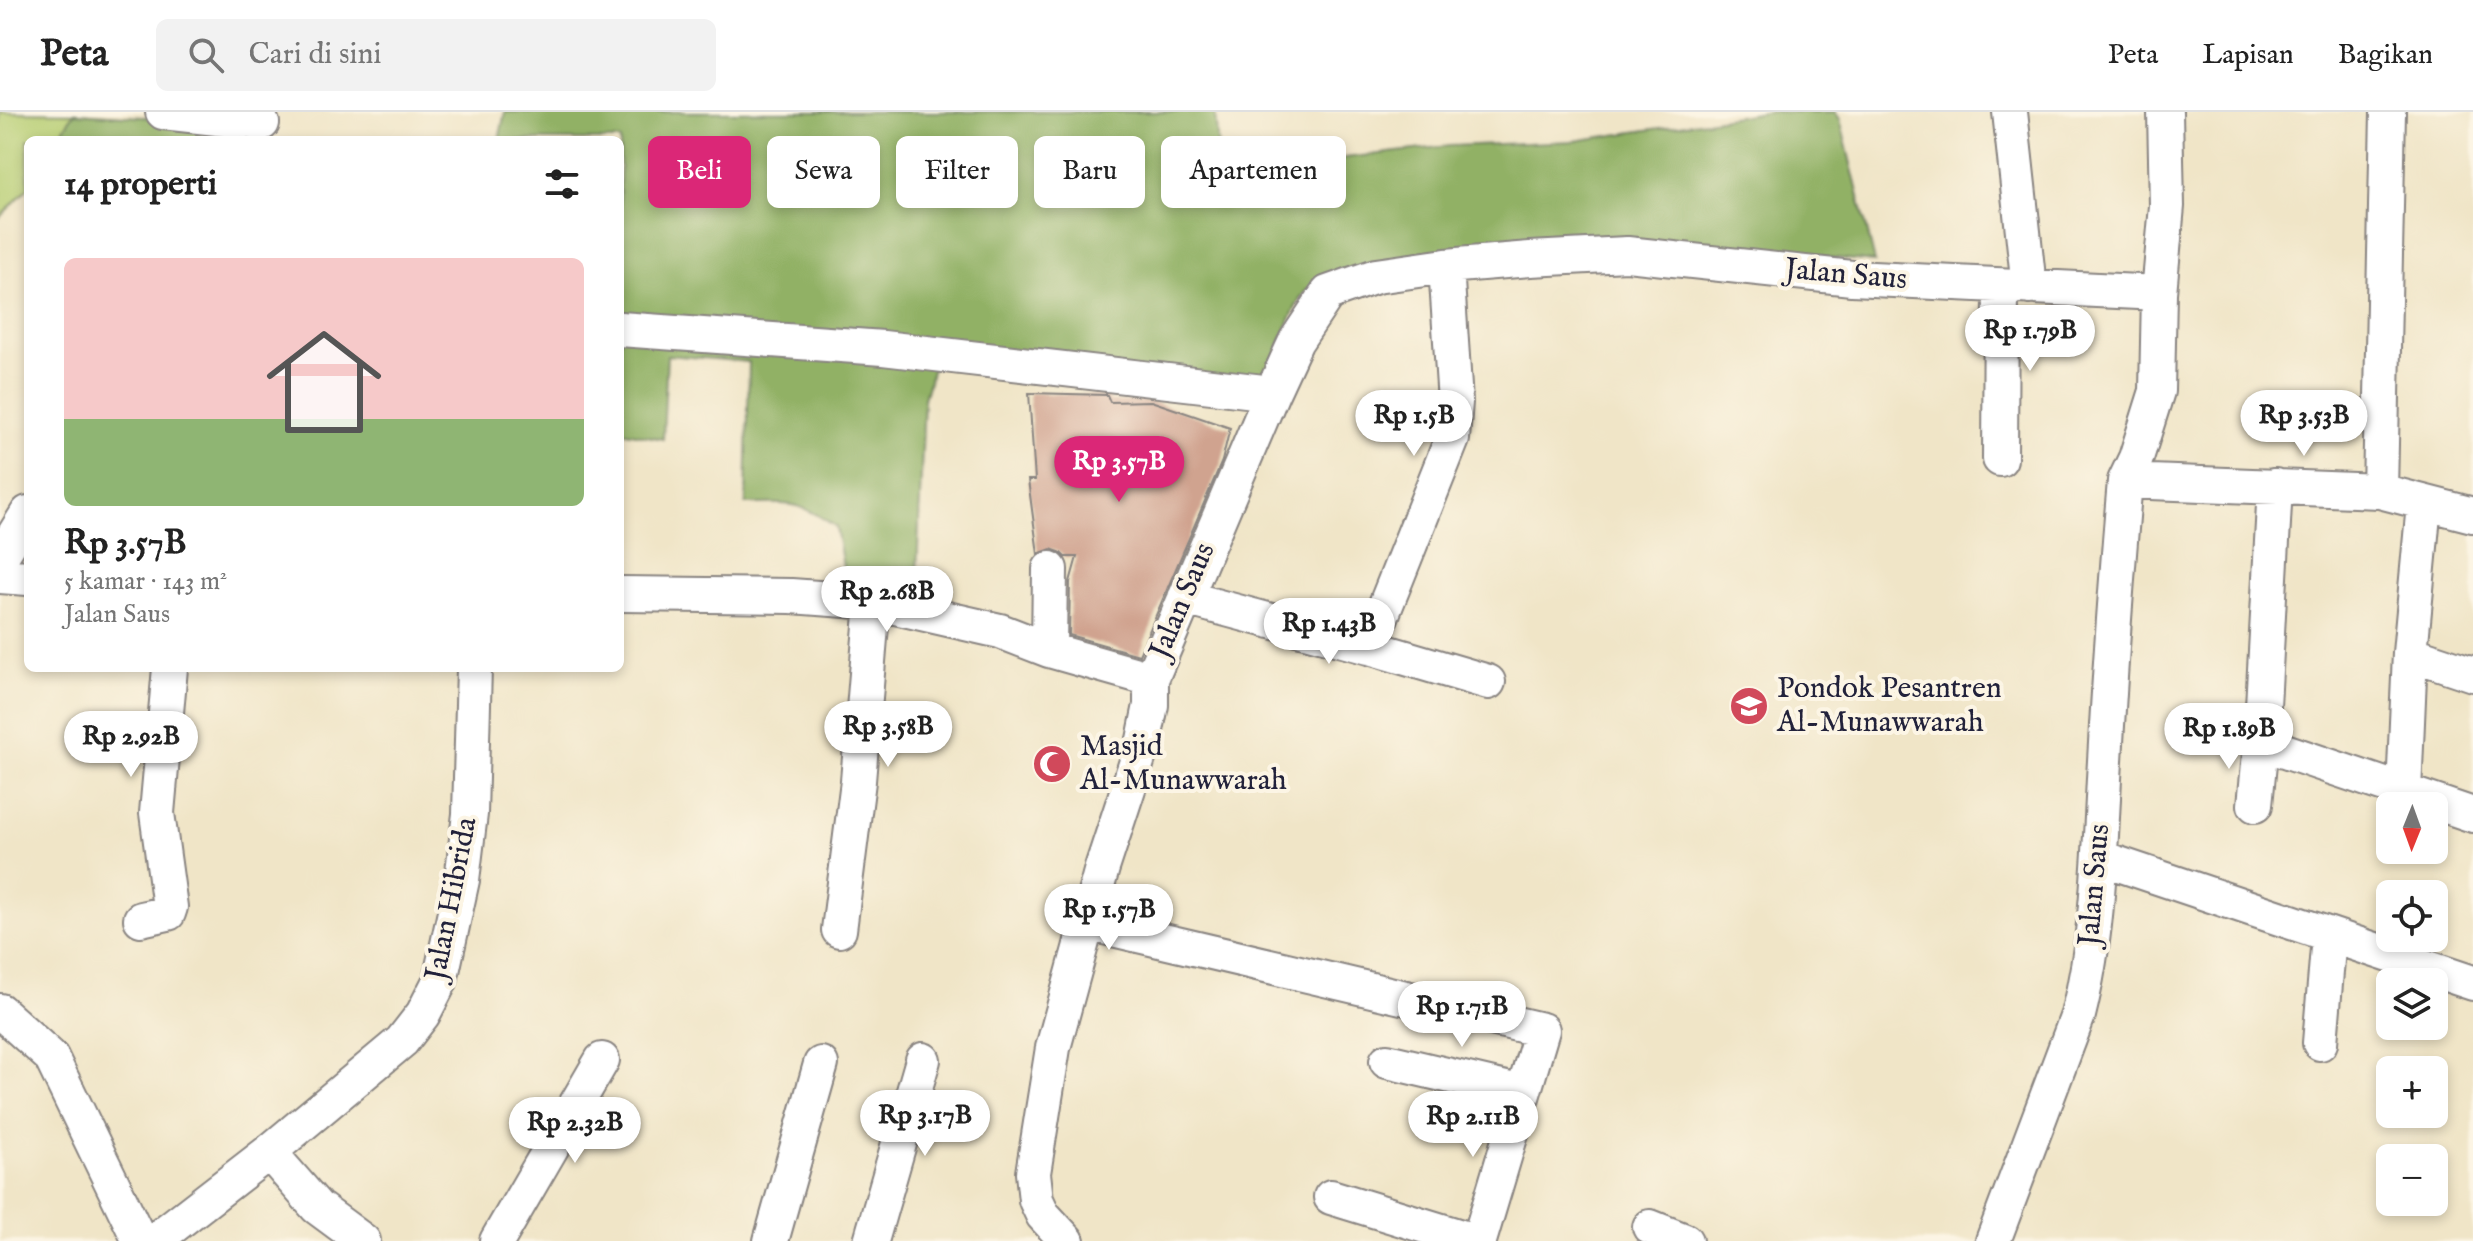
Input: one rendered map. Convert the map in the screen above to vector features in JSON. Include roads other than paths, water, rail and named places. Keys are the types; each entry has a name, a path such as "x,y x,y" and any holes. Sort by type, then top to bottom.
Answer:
{"street":[{"path":"163,112 261,125"},
{"path":"2000,459 2015,287 2010,112"},
{"path":"2159,293 2167,206 2165,112"},
{"path":"2380,491 2388,112"},
{"name":"Jalan Saus","path":"1067,1241 1043,1215 1036,1200 1033,1173 1053,1048 1102,868 1144,740 1151,705 1151,679 1296,341 1328,293 1376,276 1446,266 1627,254 1852,278 2159,293 2157,391 2136,458 2125,481 2111,651 2101,858 2084,992 1993,1241"},
{"path":"1369,647 1452,439 1455,402 1446,266"},
{"path":"624,329 883,348 1272,393"},
{"path":"2125,481 2380,491 2473,515"},
{"path":"2255,805 2275,486"},
{"path":"2261,743 2404,792 2410,653 2424,504"},
{"path":"0,558 24,519"},
{"path":"1049,650 1050,569"},
{"path":"0,576 24,578"},
{"path":"624,594 791,596 873,602 1000,631 1049,650 1151,679"},
{"path":"1185,598 1488,682"},
{"path":"839,930 858,781 873,602"},
{"path":"2410,653 2473,674"},
{"path":"141,919 168,913 170,907 157,813 170,672"},
{"name":"Jalan Hibrida","path":"154,1241 269,1152 402,1041 423,1014 440,981 462,880 470,814 474,672"},
{"path":"2448,807 2473,815"},
{"path":"2101,858 2473,983"},
{"path":"1087,923 1542,1030 1476,1241 1331,1197"},
{"path":"2320,1043 2329,936"},
{"path":"0,1011 51,1057 140,1241"},
{"path":"497,1241 602,1060"},
{"path":"871,1241 923,1060"},
{"path":"1387,1061 1523,1093"},
{"path":"771,1241 821,1064"},
{"path":"269,1152 317,1207 363,1241"},
{"path":"1650,1227 1685,1241"}],"place":[{"name":"Pondok Pesantren Al-Munawwarah","path":"1749,706"},
{"name":"Masjid Al-Munawwarah","path":"1052,764"}]}
